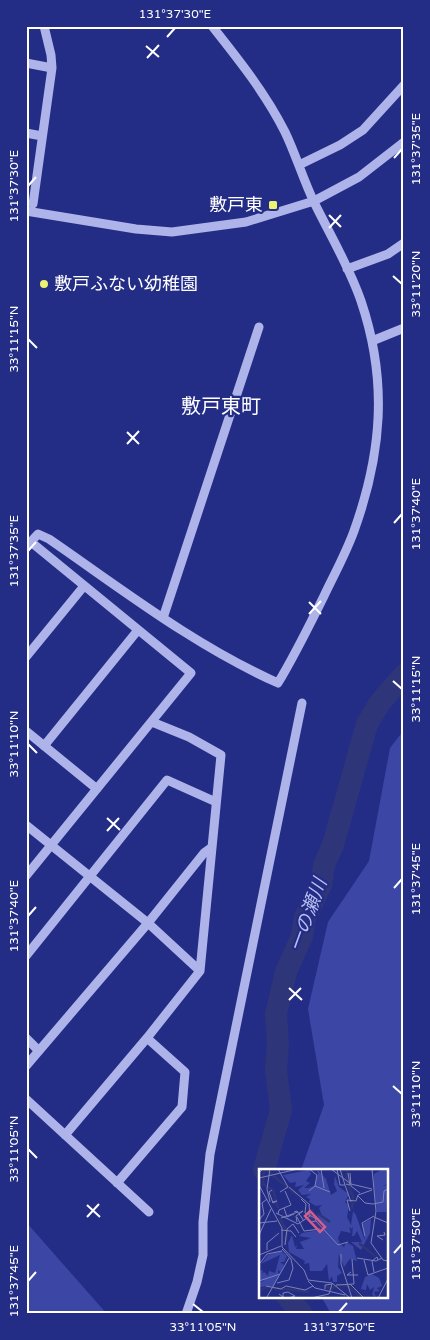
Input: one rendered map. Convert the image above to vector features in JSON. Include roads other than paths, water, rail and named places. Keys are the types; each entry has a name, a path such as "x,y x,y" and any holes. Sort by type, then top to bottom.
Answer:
{"street":[{"path":"44,26 52,68 42,142 30,208 136,229 172,232 246,222 314,201 359,177 404,142"},
{"path":"26,876 191,673 84,586 28,545 38,534 49,539 163,618 216,652 252,672 278,683 294,656 354,533 374,466 378,432 377,372 372,341 361,300 348,269 314,201 285,132 268,102 212,26"},
{"path":"26,63 52,68"},
{"path":"299,165 340,145 363,130 404,84"},
{"path":"26,133 42,136"},
{"path":"348,269 388,254 404,243"},
{"path":"163,618 259,326"},
{"path":"372,341 404,328"},
{"path":"26,657 84,586"},
{"path":"44,746 138,630"},
{"path":"186,1314 197,1282 203,1255 205,1190 212,1144 302,703"},
{"path":"65,1135 200,971 210,848 221,755 188,737 152,722"},
{"path":"26,731 97,789"},
{"path":"26,956 167,780 216,802"},
{"path":"26,825 148,923 200,971"},
{"path":"26,1066 210,848"},
{"path":"26,1038 39,1051"},
{"path":"117,1183 182,1106 185,1072 146,1038"},
{"path":"26,1099 149,1212"}],"waterway":[{"name":"一の瀬川","path":"264,1169 281,1110 276,1071 278,1043 276,1014 286,972 302,936 305,917 321,885 324,865 333,845 367,724 379,704 404,675"},
{"name":"一の瀬川","path":"289,1298 302,1314"}],"place":[{"name":"敷戸東","path":"273,205"},
{"name":"敷戸ふない幼稚園","path":"44,284"}],"district":[{"name":"敷戸東町","path":"221,407"}]}
